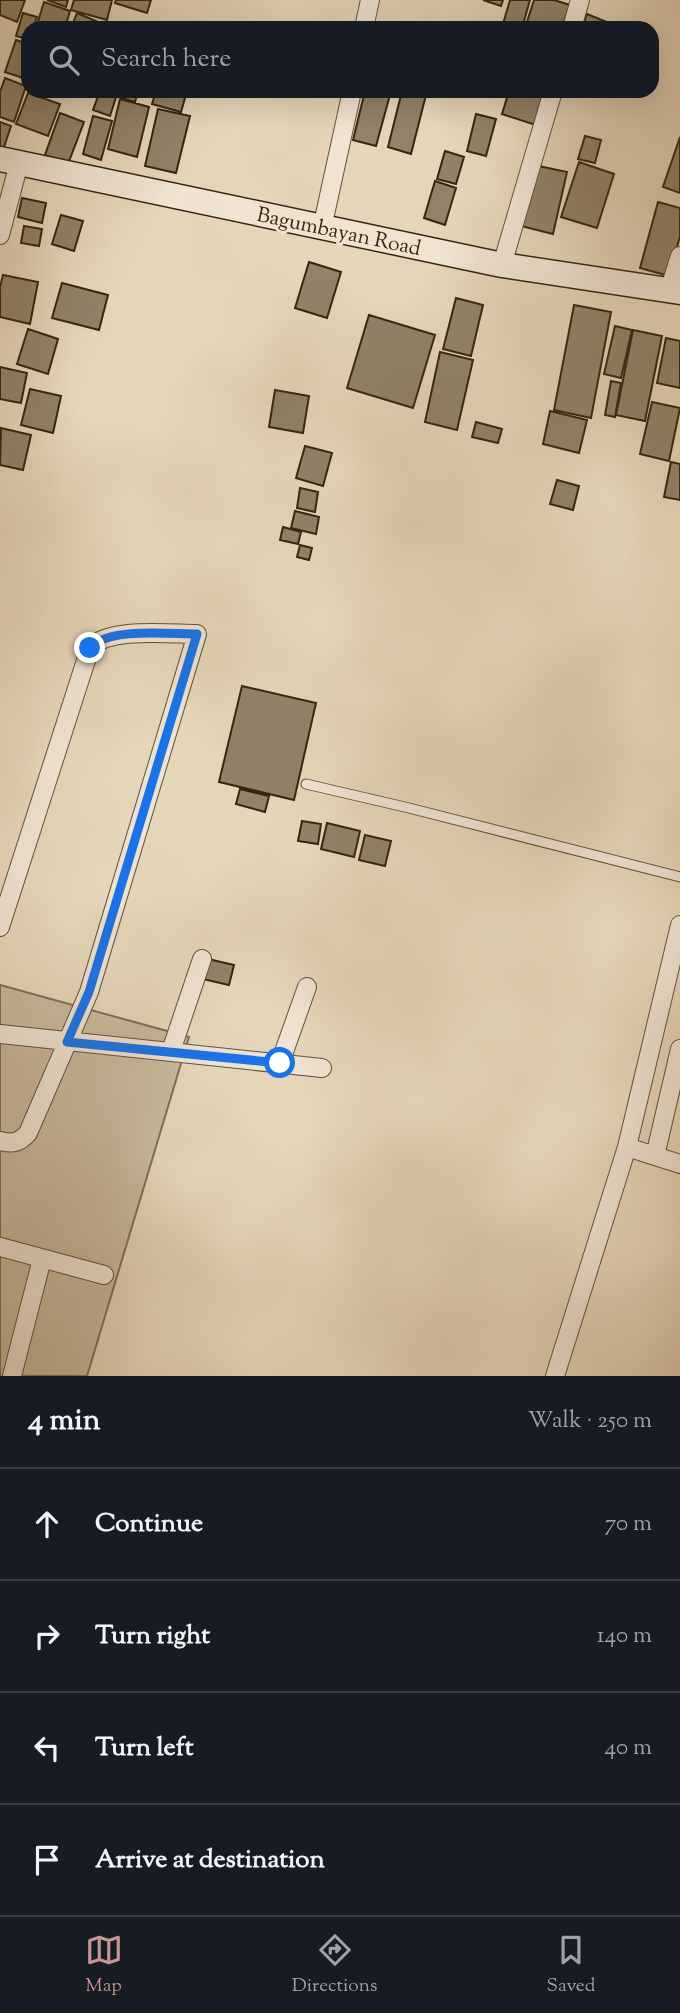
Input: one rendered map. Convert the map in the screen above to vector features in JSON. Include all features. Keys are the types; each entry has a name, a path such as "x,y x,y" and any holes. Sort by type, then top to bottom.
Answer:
{"street":[{"path":"366,21 370,0"},
{"path":"574,21 580,0"},
{"path":"322,228 350,98"},
{"path":"502,265 551,98"},
{"path":"0,230 10,161"},
{"name":"Bagumbayan Road","path":"10,161 502,265 674,291"},
{"path":"674,291 680,256"},
{"path":"0,927 90,648 96,641 112,635 197,634 89,992 28,1133 22,1140 12,1144 0,1141"},
{"path":"555,1376 627,1147 680,925"},
{"path":"171,1051 202,959"},
{"path":"280,1063 307,987"},
{"path":"0,1034 322,1068"},
{"path":"655,1156 680,1049"},
{"path":"627,1147 680,1164"},
{"path":"0,1247 104,1275"},
{"path":"12,1376 42,1259"}],"lane":[{"path":"306,785 409,808 680,877"}],"shaded area":[{"path":"0,985 189,1037 87,1376 0,1376"}],"building":[{"path":"0,0 25,0 17,22 0,15"},
{"path":"47,0 68,0 66,7"},
{"path":"74,0 112,0 107,20 71,10"},
{"path":"116,0 151,0 147,13 115,3"},
{"path":"483,0 503,0 501,6"},
{"path":"510,0 530,0 524,21 504,21"},
{"path":"534,0 554,0 570,5 564,21 527,21"},
{"path":"44,2 70,11 67,21 38,21"},
{"path":"23,13 37,17 36,21 21,21 21,37 16,36"},
{"path":"77,13 96,21 74,21"},
{"path":"587,14 604,21 584,21"},
{"path":"16,40 21,42 21,77 5,72"},
{"path":"5,78 21,84 22,98 14,122 0,117 0,92"},
{"path":"26,98 43,98 60,104 48,136 16,124"},
{"path":"97,98 116,98 110,116 93,110"},
{"path":"154,98 185,98 181,112 152,104"},
{"path":"363,98 389,98 376,146 353,140"},
{"path":"400,98 425,98 411,154 388,147"},
{"path":"507,98 551,98 542,127 502,114"},
{"path":"120,99 149,107 137,157 108,149"},
{"path":"158,109 190,116 176,173 145,166"},
{"path":"60,113 84,122 68,164 45,155"},
{"path":"476,114 496,119 486,156 467,151"},
{"path":"93,116 112,121 101,160 83,154"},
{"path":"0,122 11,126 3,150 0,149"},
{"path":"585,136 601,140 595,163 578,159"},
{"path":"680,137 680,193 663,187"},
{"path":"445,151 464,157 456,184 437,179"},
{"path":"579,162 614,174 597,228 561,217"},
{"path":"534,165 567,172 553,234 521,226"},
{"path":"435,181 456,188 445,225 424,218"},
{"path":"22,198 46,203 42,223 18,217"},
{"path":"658,202 680,208 680,236 669,276 640,268"},
{"path":"61,215 83,221 74,251 52,244"},
{"path":"24,226 42,229 39,246 21,243"},
{"path":"309,262 341,272 327,318 295,308"},
{"path":"3,275 38,282 30,324 0,317 0,287"},
{"path":"62,283 108,295 99,330 52,318"},
{"path":"456,298 483,305 471,356 443,349"},
{"path":"574,305 611,312 591,418 554,410"},
{"path":"369,315 435,335 413,408 347,388"},
{"path":"615,326 632,330 621,378 604,374"},
{"path":"28,329 58,339 48,374 17,364"},
{"path":"633,330 662,336 645,421 616,415"},
{"path":"666,338 680,341 680,388 657,383"},
{"path":"440,352 473,360 457,430 425,422"},
{"path":"0,367 27,373 21,403 0,399"},
{"path":"611,381 621,383 615,417 605,415"},
{"path":"30,389 61,396 53,433 21,425"},
{"path":"275,390 309,396 303,433 269,427"},
{"path":"652,402 680,408 669,461 640,454"},
{"path":"550,411 587,420 579,453 543,444"},
{"path":"476,422 502,429 498,443 472,437"},
{"path":"1,428 31,435 23,470 0,465"},
{"path":"305,446 332,453 323,486 296,478"},
{"path":"671,462 680,464 680,500 664,497"},
{"path":"557,480 579,486 573,510 550,504"},
{"path":"300,488 318,492 315,512 297,508"},
{"path":"295,511 319,517 316,534 291,528"},
{"path":"283,527 301,532 298,544 280,540"},
{"path":"300,545 312,548 309,560 297,557"},
{"path":"242,686 316,703 294,800 219,782"},
{"path":"240,789 269,796 265,812 236,804"},
{"path":"302,821 321,824 318,844 298,841"},
{"path":"327,823 360,831 354,857 321,849"},
{"path":"365,835 391,841 385,866 359,860"},
{"path":"208,959 234,965 229,985 203,979"}],"route":[{"path":"90,648 96,641 112,635 197,634 89,992 67,1042 280,1063"}]}
